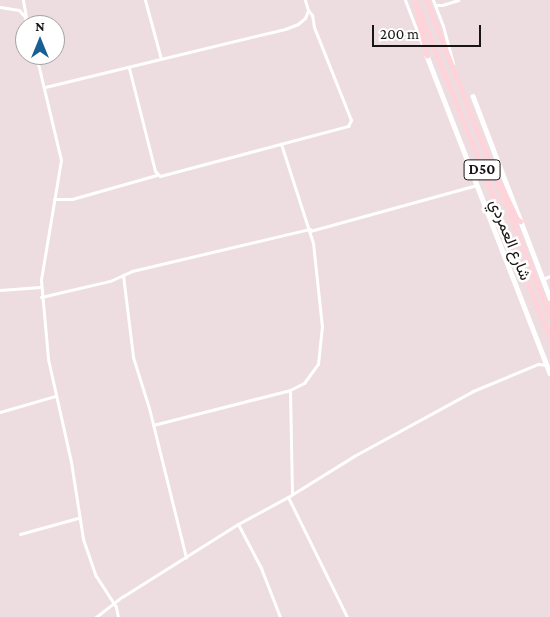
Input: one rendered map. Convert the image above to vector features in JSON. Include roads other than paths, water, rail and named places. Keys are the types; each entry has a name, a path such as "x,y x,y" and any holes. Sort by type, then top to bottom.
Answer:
{"main road":[{"path":"415,0 427,56"},
{"name":"شارع العمردي","path":"415,0 550,340"},
{"name":"شارع العمردي","path":"426,0 550,318"},
{"path":"491,168 500,182 517,219 520,221"}],"street":[{"path":"17,9 23,0"},
{"path":"23,0 25,15"},
{"path":"145,0 161,60"},
{"path":"54,199 72,198 146,180 157,175 162,176 351,124 305,0"},
{"path":"405,0 550,373"},
{"path":"433,0 446,33 456,77"},
{"path":"435,5 456,1"},
{"path":"0,7 17,9 22,15"},
{"path":"44,87 285,29 302,21 308,10"},
{"path":"38,65 61,160 60,179 54,199 40,287 41,297 56,396 71,462 78,518 93,567 114,603 118,617"},
{"path":"129,68 157,175"},
{"path":"473,96 550,298"},
{"path":"153,425 290,390 310,378 320,356 322,336 319,290 310,230 281,144"},
{"path":"41,297 110,281 123,275 310,230 478,184"},
{"path":"123,275 133,357 153,425 186,558"},
{"path":"543,280 550,276"},
{"path":"0,290 40,287"},
{"path":"96,617 114,603 238,524 288,497 354,456 451,402 538,364 544,356"},
{"path":"538,364 547,366"},
{"path":"290,390 292,494"},
{"path":"0,412 56,396"},
{"path":"288,497 347,617"},
{"path":"20,534 78,518"},
{"path":"238,524 261,568 280,617"}]}
